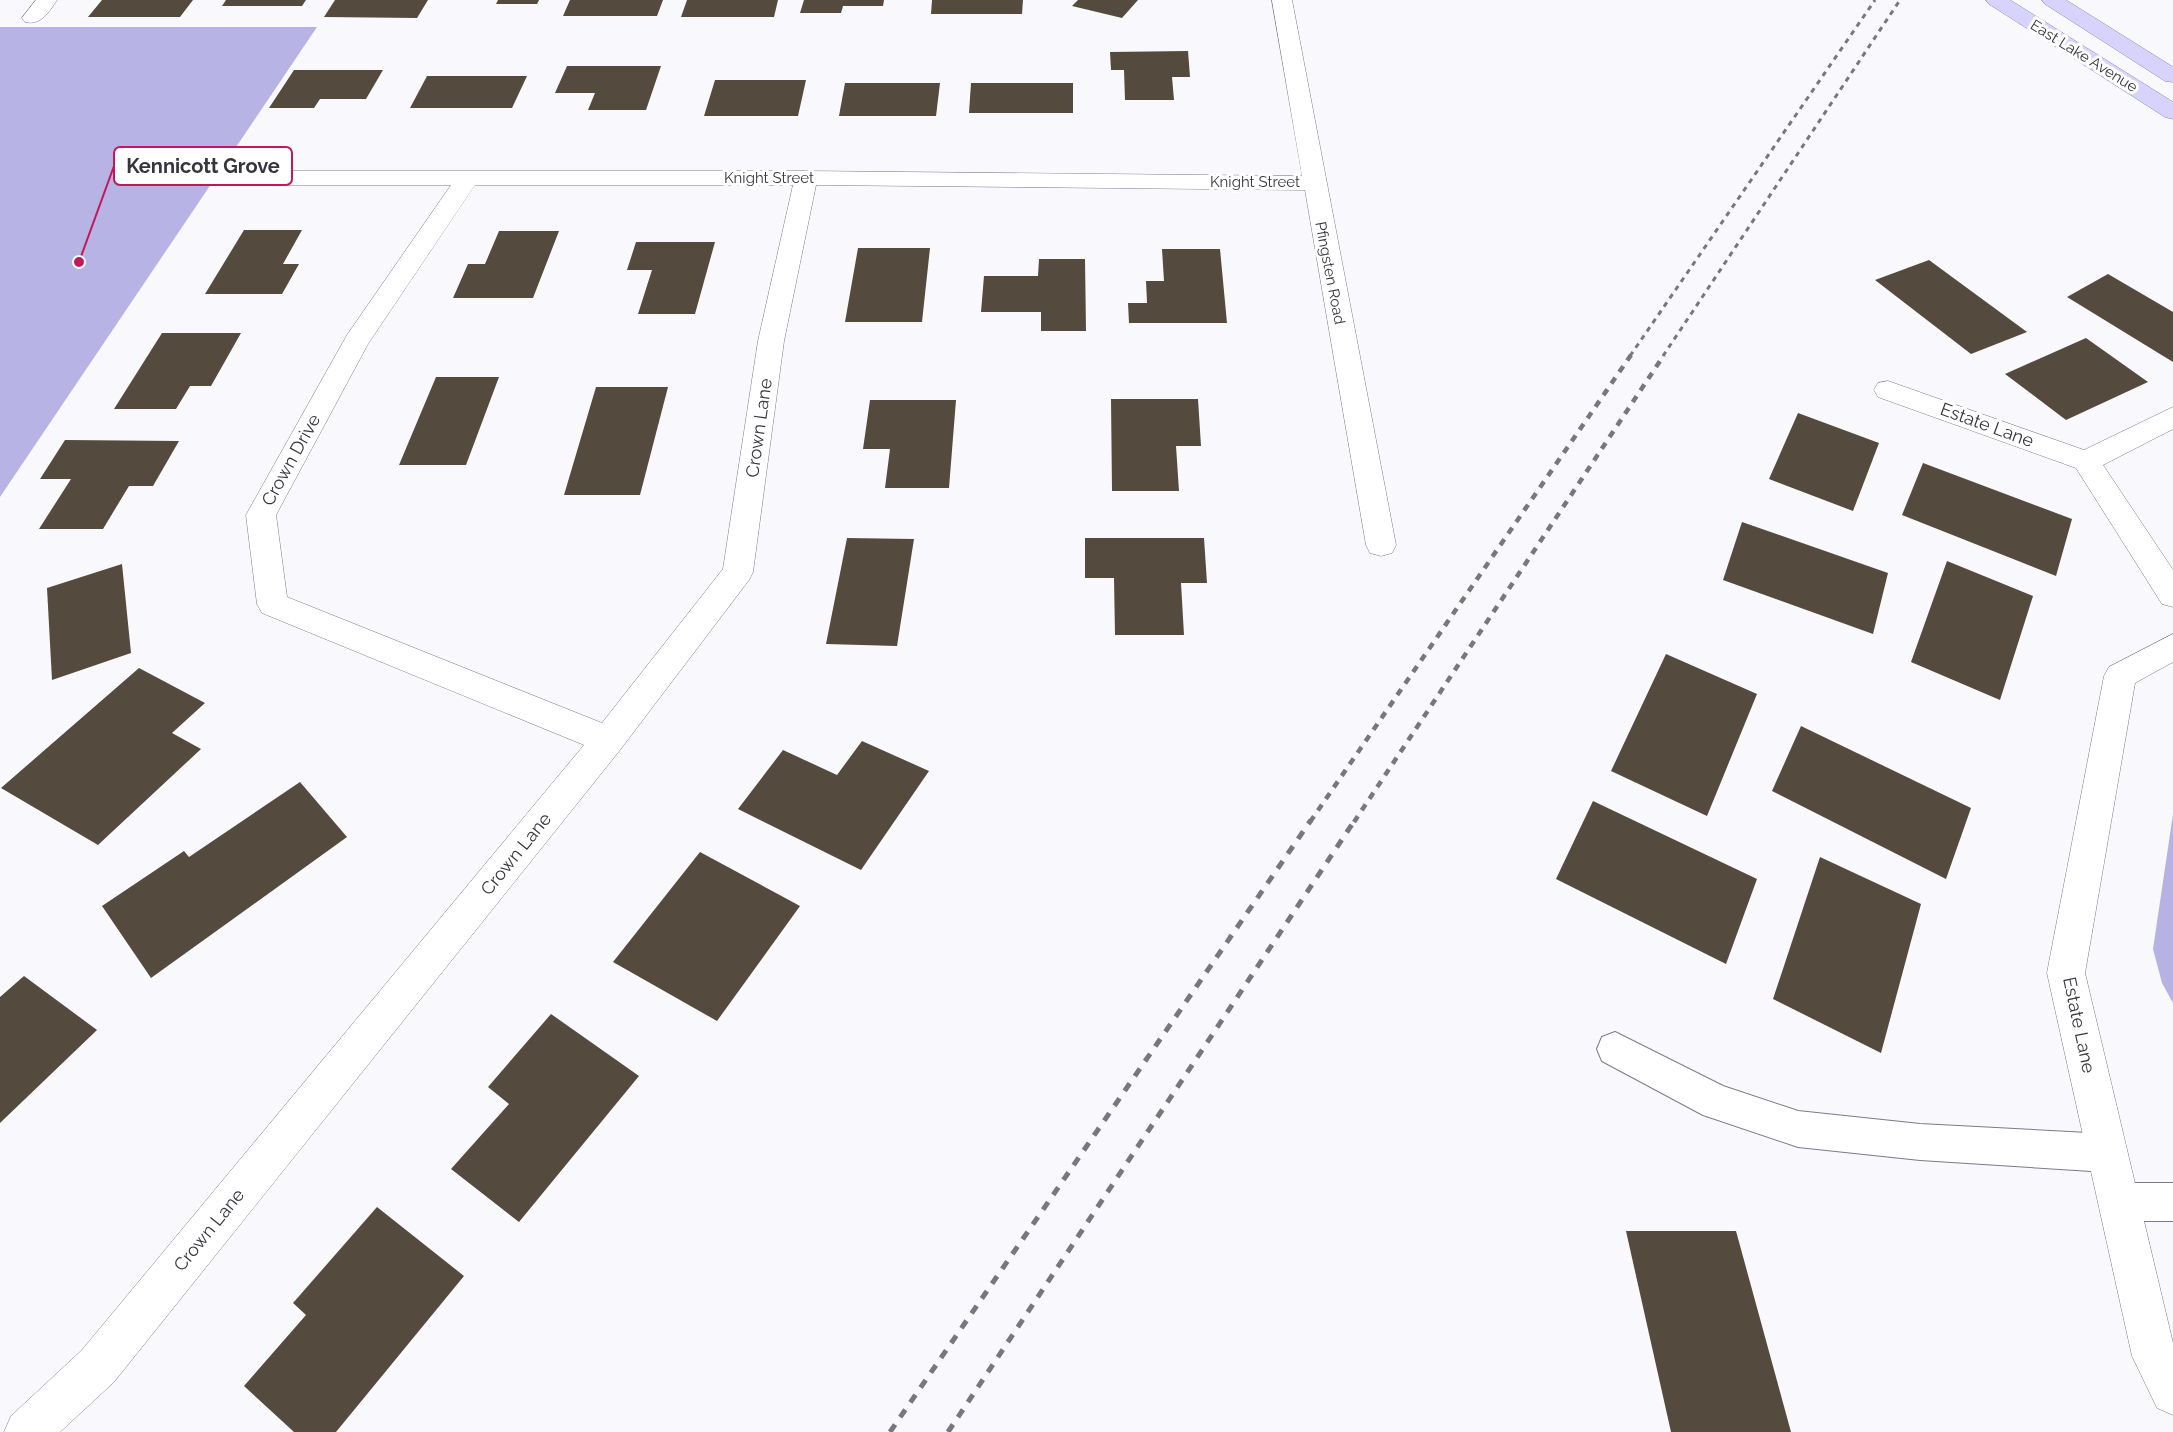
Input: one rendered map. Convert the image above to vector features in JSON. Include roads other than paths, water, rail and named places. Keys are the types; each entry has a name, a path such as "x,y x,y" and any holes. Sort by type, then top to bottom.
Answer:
{"main road":[{"name":"East Lake Avenue","path":"1995,0 2173,112"},
{"name":"East Lake Avenue","path":"2052,0 2173,76"}],"street":[{"path":"32,18 47,0"},
{"name":"Pfingsten Road","path":"1282,0 1381,545"},
{"name":"Knight Street","path":"224,178 806,178 1314,183"},
{"name":"Crown Drive","path":"468,178 356,341 261,515 273,604 608,740"},
{"name":"Crown Lane","path":"27,1432 98,1366 608,740 738,572 771,341 806,178"},
{"name":"Estate Lane","path":"1888,390 2086,461"},
{"path":"2173,417 2086,461 2173,595"},
{"name":"Estate Lane","path":"2173,647 2120,676 2066,973 2154,1356 2173,1392"}],"lane":[{"path":"1615,1049 1716,1102 1798,1129 1920,1142 2107,1154"},
{"path":"2118,1202 2173,1202"}],"railway":[{"path":"1630,356 1875,0"},
{"path":"1663,356 1900,0"},
{"path":"1310,822 1631,355"},
{"path":"1354,822 1664,355"},
{"path":"890,1432 1311,820"},
{"path":"948,1432 1355,820"}],"place":[{"name":"Kennicott Grove","path":"79,262"}]}
